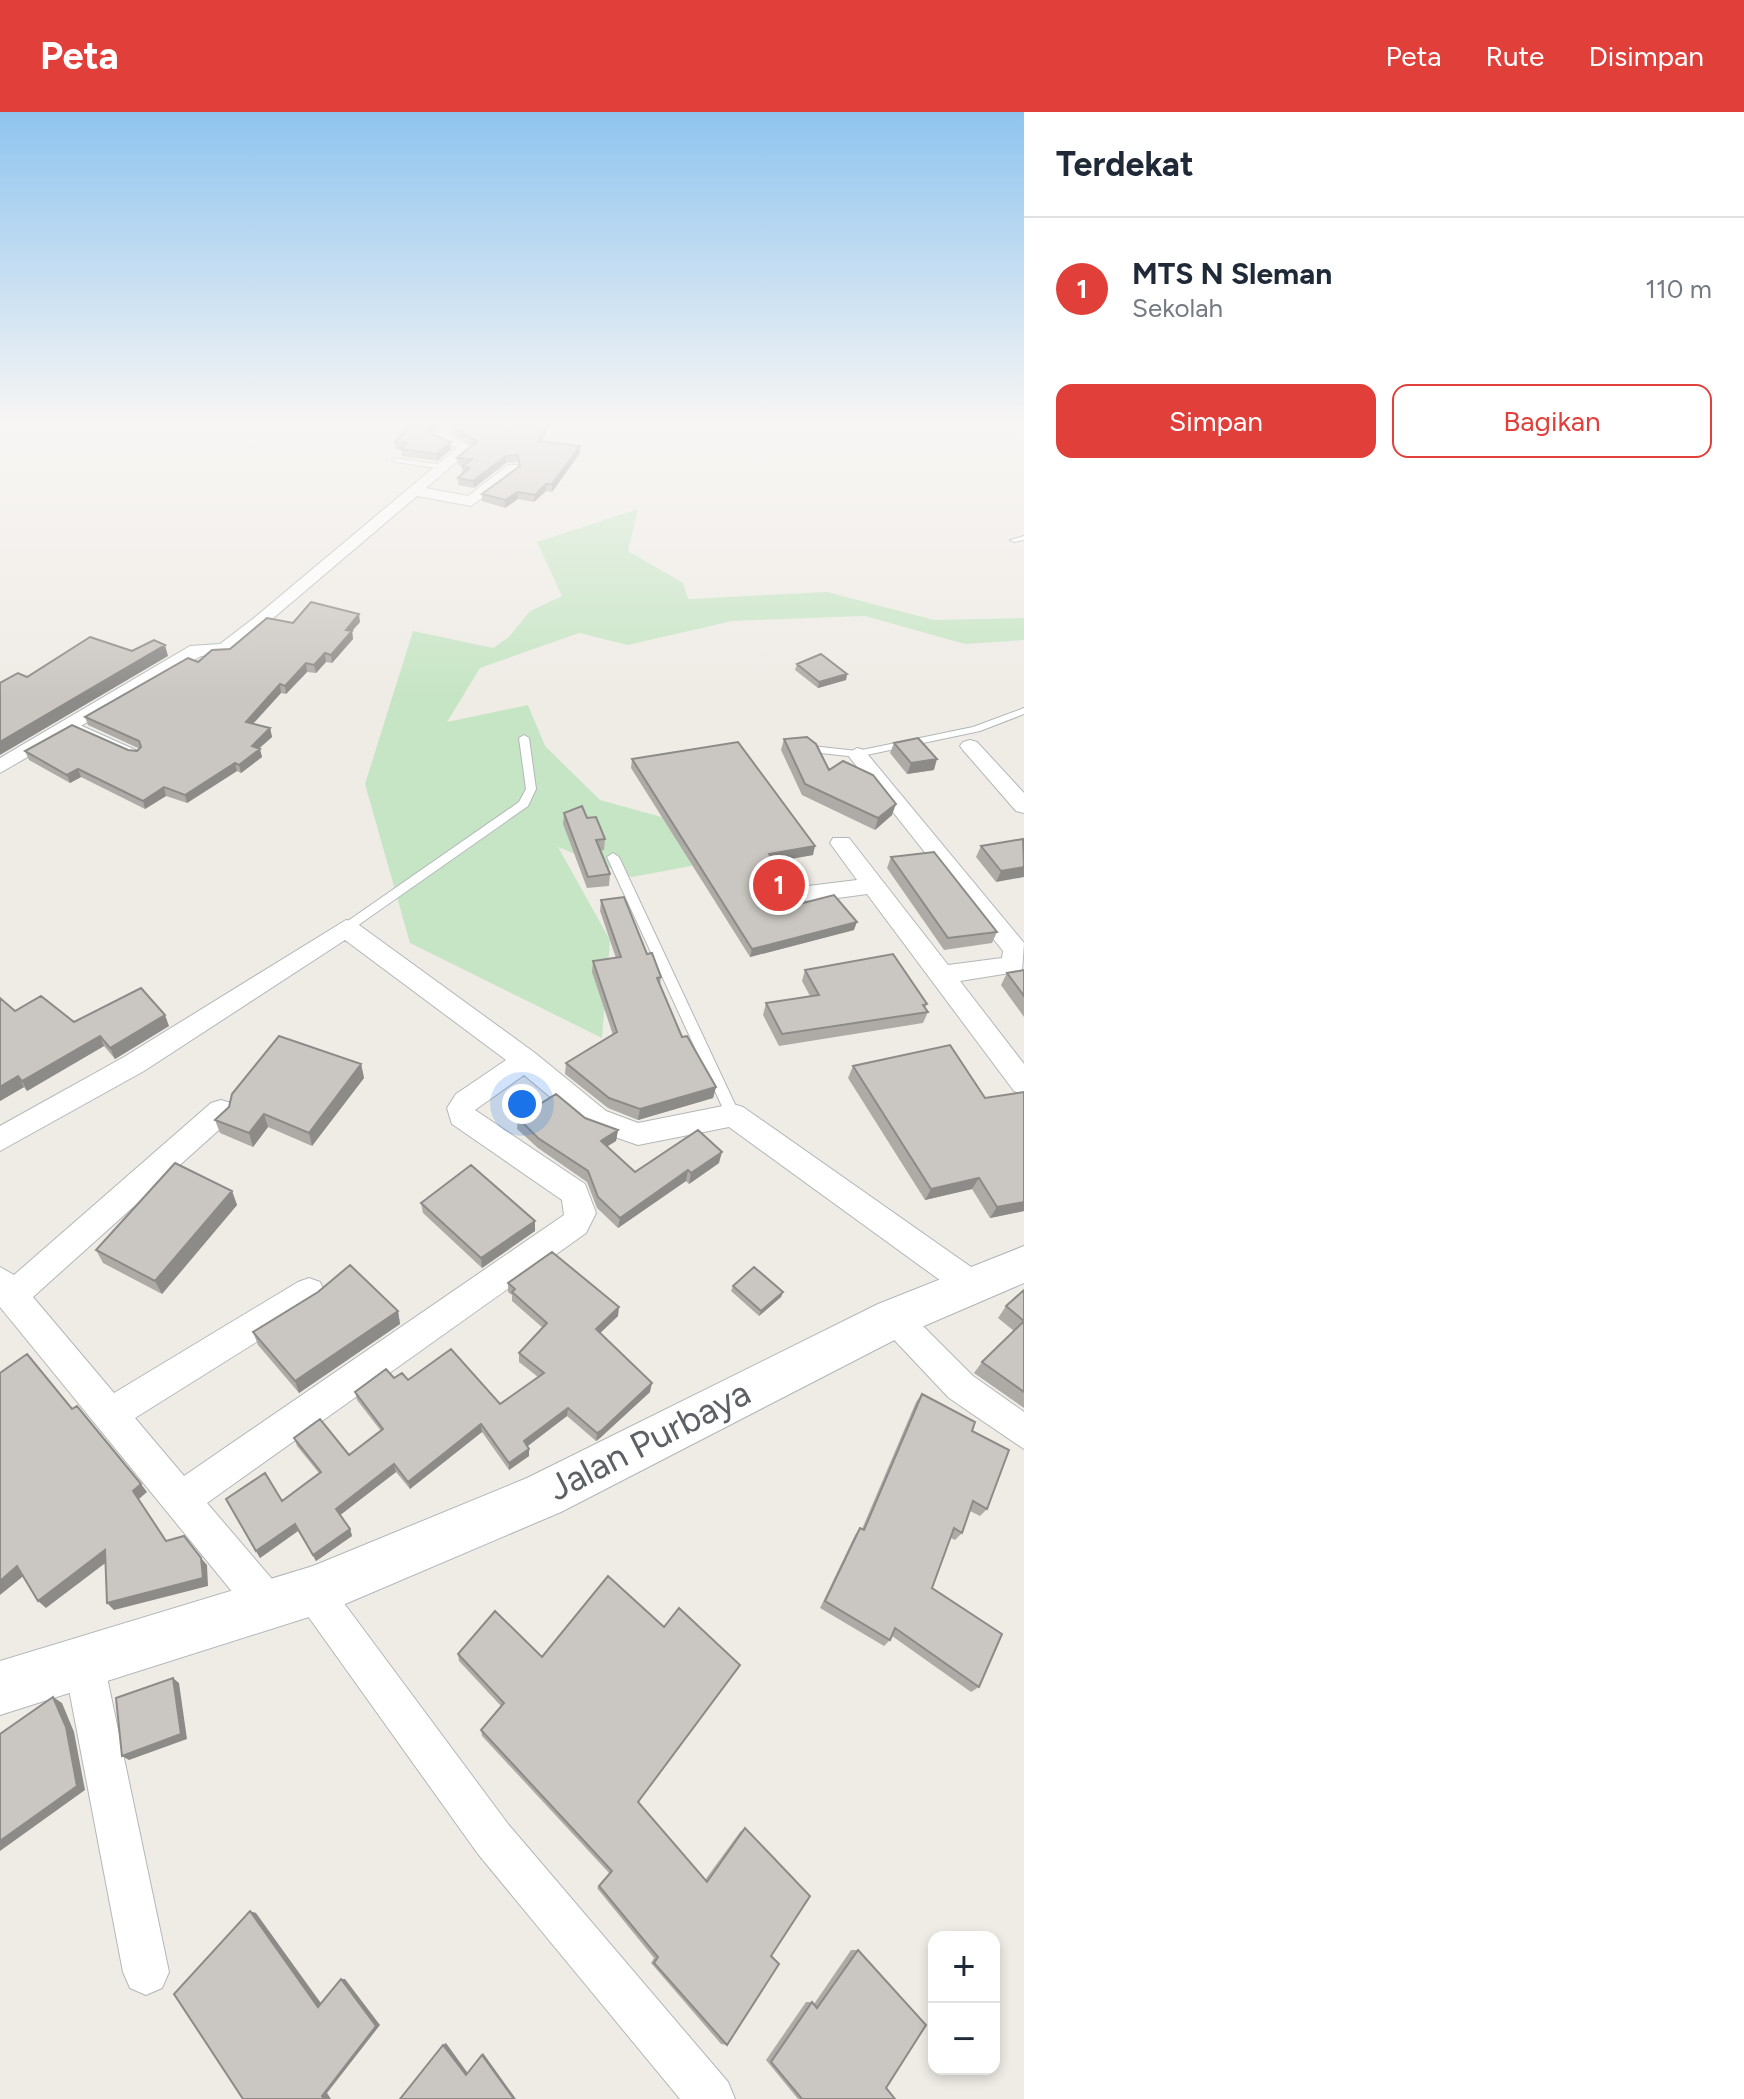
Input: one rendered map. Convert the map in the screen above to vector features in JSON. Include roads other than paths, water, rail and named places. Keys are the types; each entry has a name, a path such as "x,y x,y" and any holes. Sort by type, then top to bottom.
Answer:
{"main road":[{"name":"Jalan Purbaya","path":"0,1688 292,1599 544,1495 894,1318 1024,1264"}],"street":[{"path":"0,767 197,650 224,650 389,513"},
{"path":"970,746 1024,806"},
{"path":"857,754 1016,950 1013,965 942,975"},
{"path":"841,843 1024,1084"},
{"path":"808,894 874,885"},
{"path":"0,1140 134,1064 346,928 525,1060 596,1119 627,1133 638,1134 733,1115 970,1284"},
{"path":"183,1498 575,1224 581,1213 574,1193 462,1116 461,1108 466,1102 525,1060"},
{"path":"221,1111 6,1289 108,1416 183,1498 292,1599 711,2099"},
{"path":"108,1416 309,1292"},
{"path":"894,1318 961,1387 1024,1432"},
{"path":"84,1663 146,1972"}],"lane":[{"path":"812,749 857,754 976,729 1024,711"},
{"path":"73,725 136,754"},
{"path":"346,928 524,804 531,789 524,738"},
{"path":"613,857 733,1115"}],"place":[{"name":"MTS N Sleman","path":"779,885"}]}
